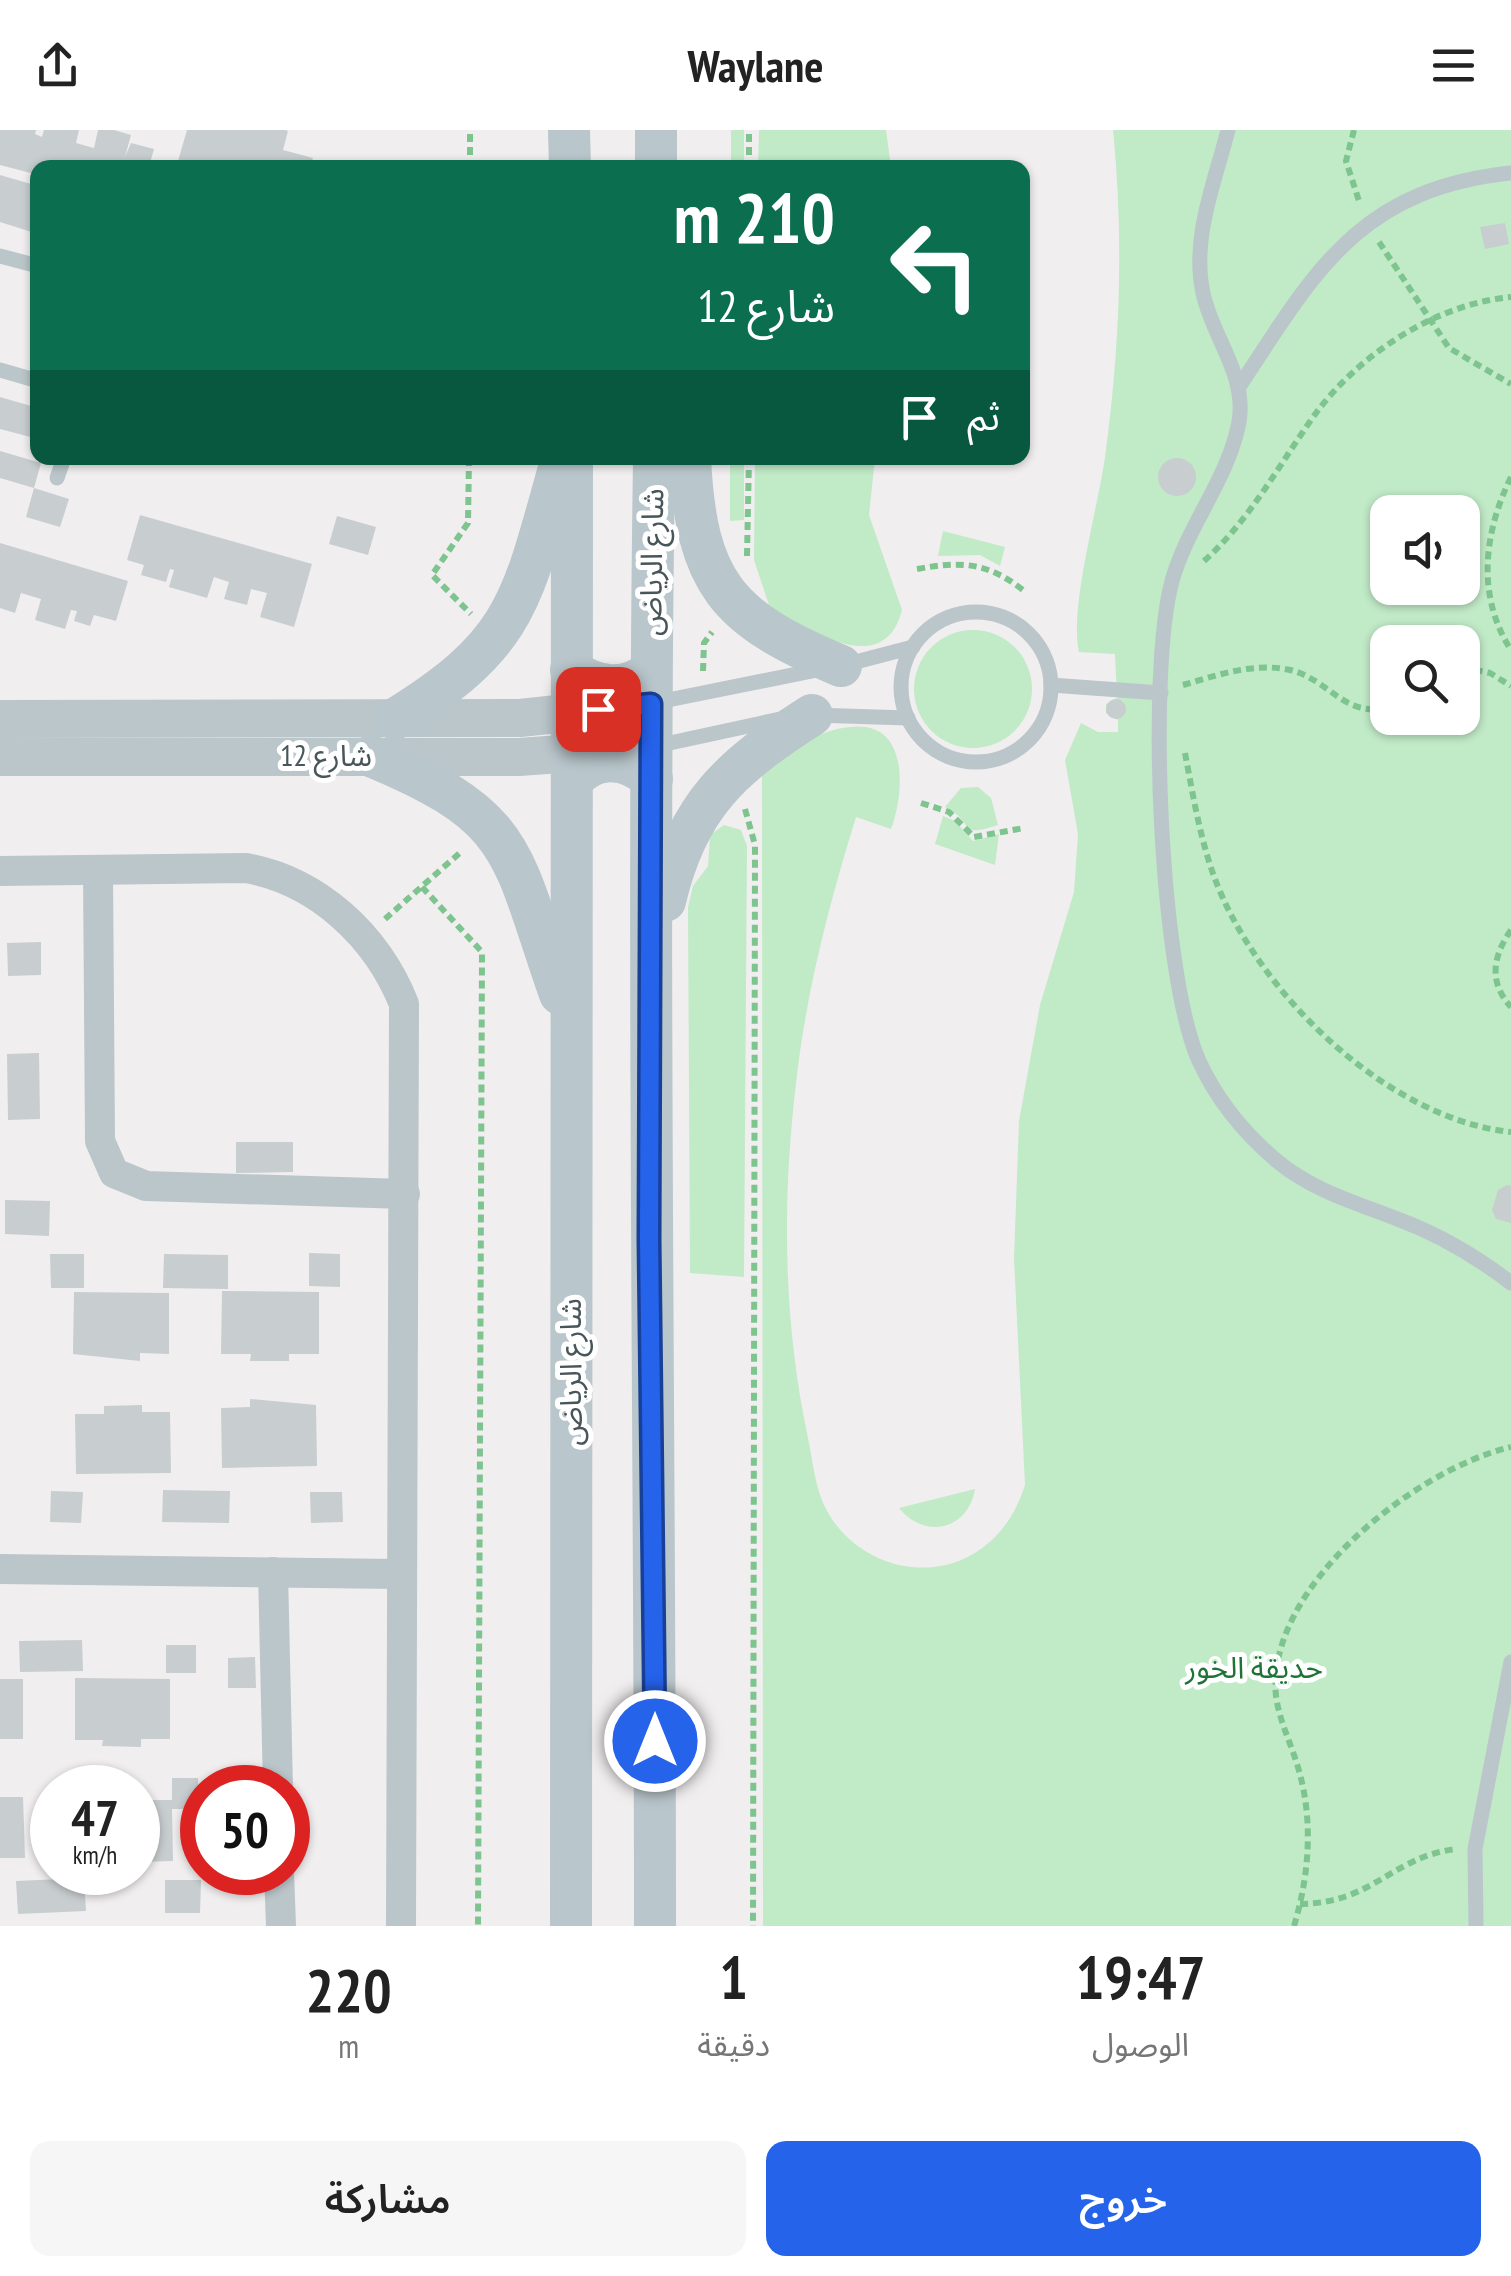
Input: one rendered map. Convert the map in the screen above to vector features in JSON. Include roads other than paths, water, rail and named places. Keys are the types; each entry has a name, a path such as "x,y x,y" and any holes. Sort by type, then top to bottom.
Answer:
{"main road":[{"path":"569,130 570,160"},
{"path":"656,130 656,160"},
{"path":"396,719 444,689 496,639 528,578 560,465"},
{"name":"شارع الرياض","path":"570,1926 572,465"},
{"name":"شارع الرياض","path":"654,465 650,960 655,1926"},
{"path":"691,465 698,537 718,584 734,603 776,637 841,666"},
{"path":"571,670 594,683 651,688"},
{"path":"650,960 678,852 690,826 723,780 760,748 812,715"},
{"path":"572,749 587,768 606,761 652,763"},
{"path":"370,756 459,796 491,825 527,890 571,1025"}],"street":[{"name":"شارع 12","path":"0,757 370,756 572,749 651,688"},
{"name":"شارع 12","path":"0,719 520,718 572,749"},
{"path":"0,871 246,868 271,873 317,893 337,909 397,986 408,1022 400,1574 401,1926"},
{"path":"98,871 100,1141 114,1173 146,1186 405,1194"},
{"path":"0,1569 400,1574"},
{"path":"273,1572 277,1765"},
{"path":"280,1895 281,1926"}],"lane":[{"path":"1228,130 1204,221 1200,266 1208,311 1239,387 1240,414 1231,456 1190,534 1172,582 1163,632 1164,844 1176,966 1187,1027 1214,1089 1256,1142 1294,1174 1337,1197 1435,1235 1511,1283"},
{"path":"1239,387 1314,274 1369,222 1421,194 1511,173"},
{"path":"0,256 30,264"},
{"path":"0,370 30,378"},
{"path":"58,478 62,465"},
{"path":"990,614 1008,620 1034,640 1043,654 1051,685 1046,712 1033,736 998,759 952,758 926,743 908,718 902,675 913,647 924,634 954,616 990,614"},
{"path":"651,688 703,694 913,647"},
{"path":"1051,685 1161,692"},
{"path":"652,763 812,715 908,718"},
{"path":"1476,1926 1475,1849 1511,1662"}],"park label":[{"name":"حديقة الخور","path":"1254,1668"}]}
